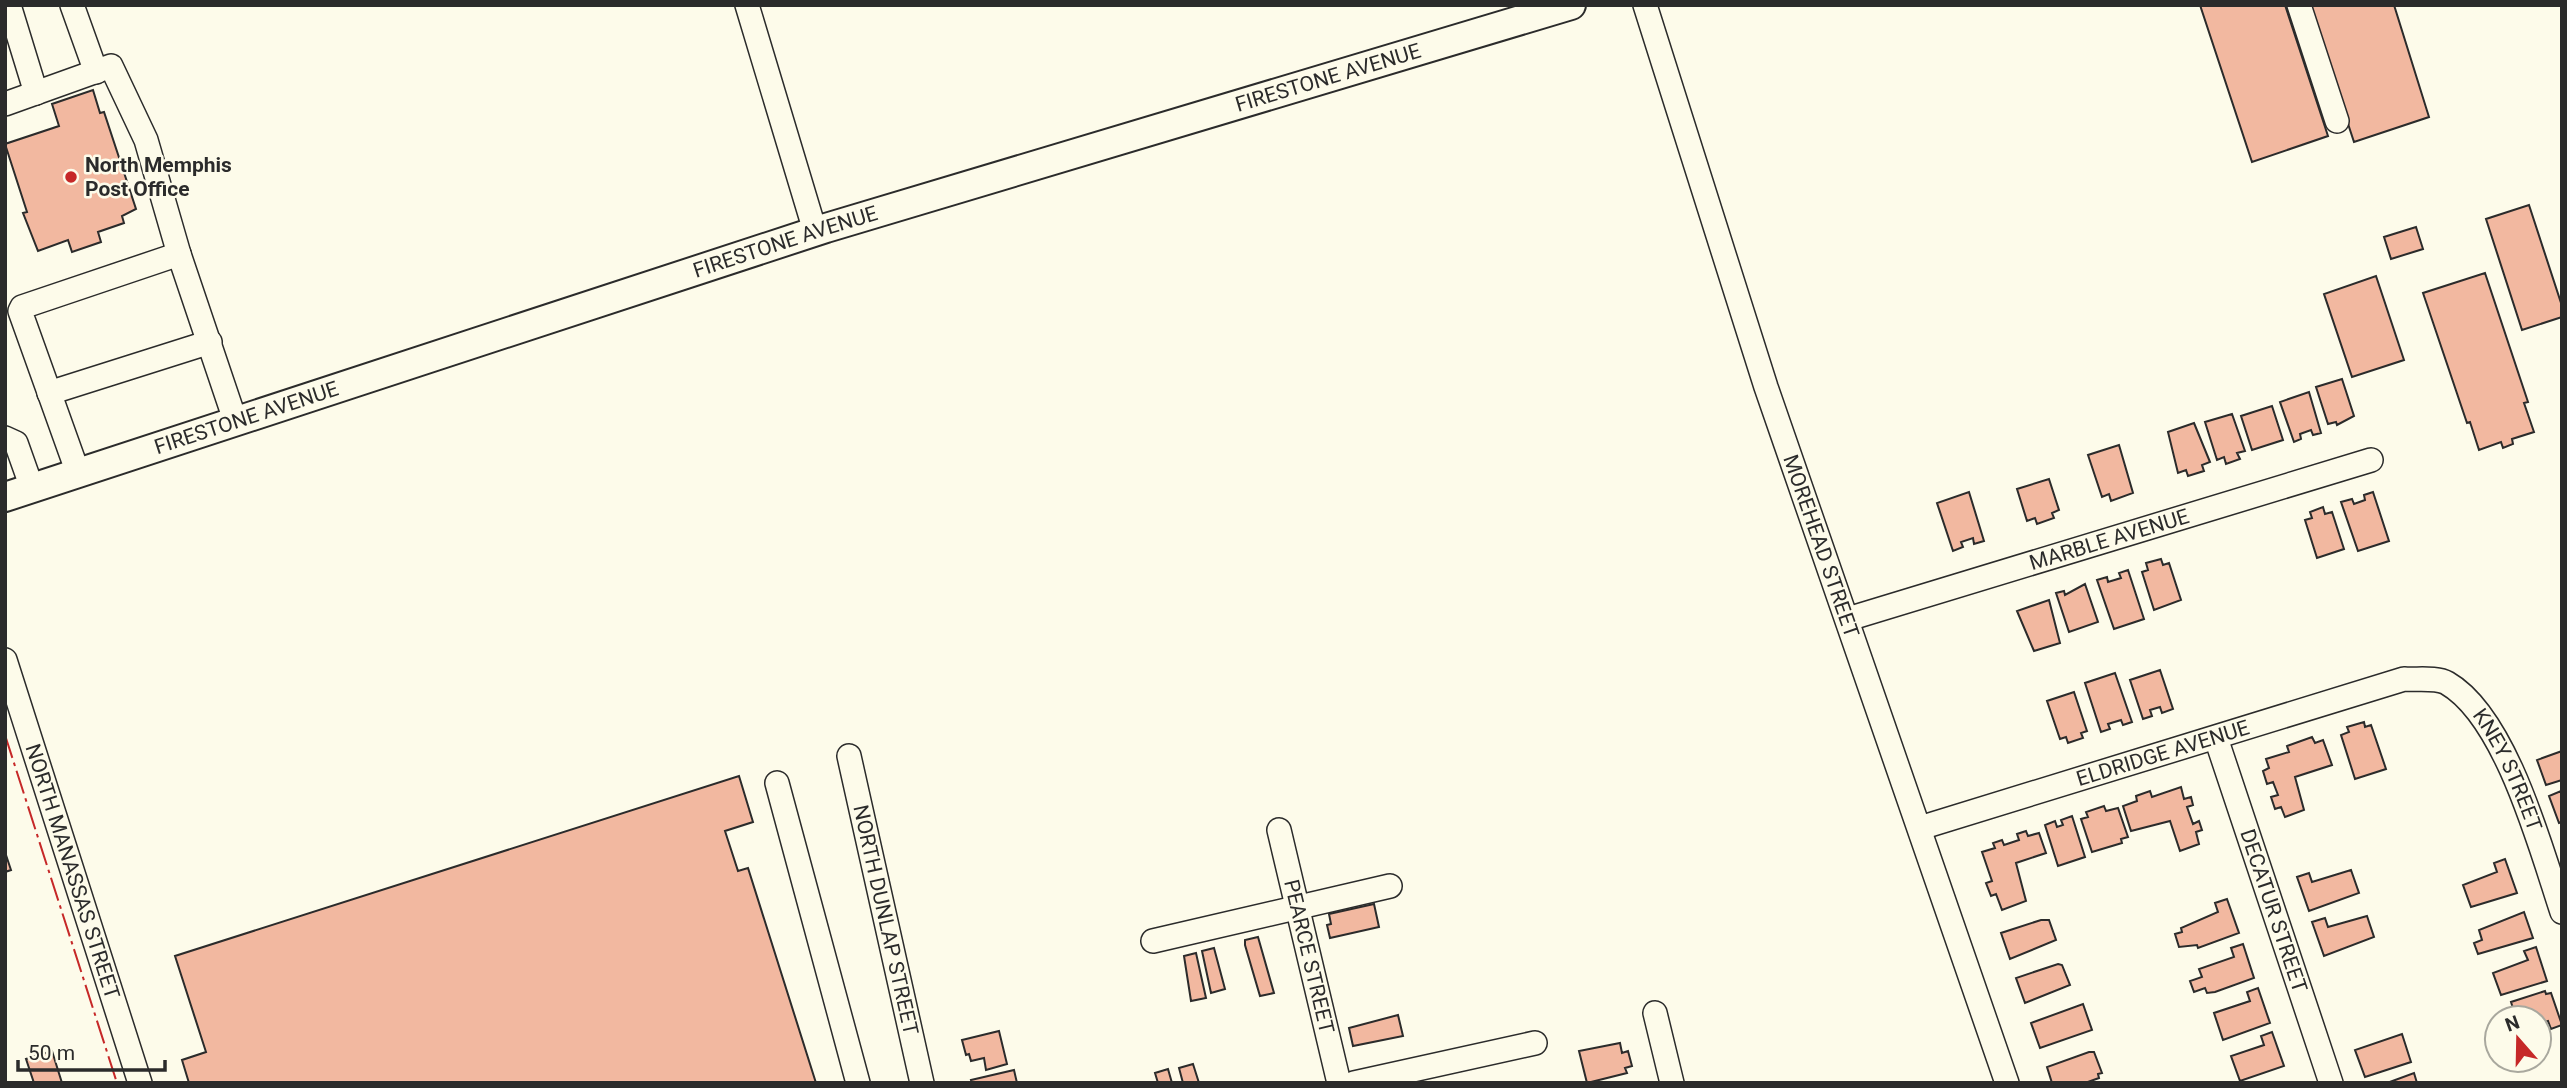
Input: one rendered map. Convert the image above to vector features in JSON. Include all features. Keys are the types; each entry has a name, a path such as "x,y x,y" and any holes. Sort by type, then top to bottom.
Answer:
{"main road":[{"name":"FIRESTONE AVENUE","path":"5,497 815,232 1570,5"}],"street":[{"path":"9,5 36,93"},
{"path":"72,5 96,72"},
{"path":"747,5 815,232"},
{"name":"MOREHEAD STREET","path":"1645,5 1766,387 2007,1083"},
{"path":"2300,5 2337,121"},
{"path":"5,104 111,66 146,140 179,254 235,420"},
{"path":"78,473 20,311 22,307 179,254"},
{"path":"49,393 210,342"},
{"path":"5,438 16,443 32,488"},
{"name":"MARBLE AVENUE","path":"1848,620 2371,460"},
{"name":"NORTH MANASSAS STREET","path":"5,660 16,727 140,1083"},
{"name":"ELDRIDGE AVENUE","path":"1920,828 2404,679"},
{"name":"KNEY STREET","path":"2404,679 2445,682 2477,710 2502,751 2533,825 2562,912"},
{"name":"DECATUR STREET","path":"2216,738 2331,1083"},
{"name":"NORTH DUNLAP STREET","path":"849,756 922,1083"},
{"path":"777,783 858,1083"},
{"name":"PEARCE STREET","path":"1279,830 1339,1083"},
{"path":"1153,941 1390,886"},
{"path":"1655,1013 1672,1083"},
{"path":"1354,1083 1535,1043"}],"building":[{"path":"2200,5 2285,5 2328,136 2252,162"},
{"path":"2309,5 2394,5 2429,117 2354,142"},
{"name":"North Memphis Post Office","path":"93,90 100,113 104,112 136,209 122,216 124,223 98,232 101,242 72,252 68,240 38,251 23,213 27,212 5,144 59,126 52,104"},
{"path":"2529,205 2562,306 2562,317 2522,330 2486,219"},
{"path":"2416,227 2423,249 2391,259 2384,237"},
{"path":"2485,273 2528,402 2524,403 2534,432 2512,439 2513,444 2503,448 2501,442 2479,450 2470,422 2467,423 2423,293"},
{"path":"2376,276 2404,360 2352,377 2324,294"},
{"path":"2342,379 2354,416 2337,425 2336,422 2328,424 2316,387"},
{"path":"2309,392 2321,433 2313,435 2311,430 2300,434 2301,439 2294,442 2280,402"},
{"path":"2272,406 2283,440 2252,450 2241,416"},
{"path":"2232,414 2245,451 2237,453 2240,459 2226,464 2224,457 2217,460 2205,422"},
{"path":"2194,423 2210,462 2202,465 2204,471 2188,476 2186,470 2178,473 2168,432"},
{"path":"2119,445 2133,493 2111,501 2109,494 2102,497 2088,455"},
{"path":"2049,479 2059,510 2052,513 2054,518 2037,524 2035,518 2027,521 2017,489"},
{"path":"1969,492 1984,541 1974,544 1973,538 1961,542 1963,547 1953,551 1937,503"},
{"path":"2373,492 2389,541 2358,551 2341,502 2352,499 2354,504 2365,500 2364,495"},
{"path":"2323,507 2325,514 2332,512 2344,549 2317,558 2305,520 2312,518 2310,512"},
{"path":"2161,559 2163,565 2169,563 2181,600 2154,610 2142,572 2148,570 2146,563"},
{"path":"2128,570 2144,619 2114,629 2097,580 2107,577 2108,582 2121,578 2119,573"},
{"path":"2085,584 2098,622 2069,632 2056,593 2064,591 2065,595"},
{"path":"2049,600 2060,643 2034,651 2017,611"},
{"path":"2160,670 2173,709 2162,713 2160,707 2150,710 2152,716 2143,719 2130,680"},
{"path":"2115,673 2132,722 2123,725 2121,720 2108,724 2110,729 2101,732 2085,683"},
{"path":"2074,692 2087,731 2081,733 2083,738 2068,743 2066,737 2060,739 2047,701"},
{"path":"2364,722 2365,727 2371,725 2386,769 2355,779 2341,735 2349,732 2347,727"},
{"path":"2312,737 2315,743 2323,740 2332,765 2295,777 2304,810 2285,817 2281,807 2275,809 2271,797 2278,795 2273,782 2267,784 2263,771 2269,768 2266,759 2289,752 2287,746"},
{"path":"2562,751 2562,780 2546,785 2537,760"},
{"path":"739,776 753,822 725,831 738,871 748,868 816,1083 189,1083 182,1060 206,1052 175,956"},
{"path":"2181,787 2184,799 2191,797 2193,805 2187,807 2193,824 2199,821 2202,830 2196,832 2199,844 2180,851 2170,821 2131,831 2123,806 2137,801 2136,796 2150,791 2152,797"},
{"path":"2561,791 2562,822 2559,823 2549,796"},
{"path":"2104,806 2106,811 2118,808 2128,837 2121,839 2122,843 2092,852 2081,819 2088,817 2086,812"},
{"path":"2072,816 2085,857 2058,866 2045,825 2055,821 2057,827 2063,825 2061,820"},
{"path":"2026,831 2028,836 2039,833 2046,853 2016,863 2026,901 2002,910 1996,894 1991,896 1986,883 1992,881 1982,852 1995,848 1993,843 2002,840 2004,845 2019,840 2017,834"},
{"path":"5,852 11,870 5,872"},
{"path":"2505,859 2517,893 2471,907 2463,885 2497,872 2494,863"},
{"path":"2351,870 2359,893 2309,911 2297,877 2309,873 2312,882"},
{"path":"2227,899 2239,933 2198,948 2197,945 2179,947 2175,934 2182,932 2181,928 2218,912 2215,903"},
{"path":"1374,904 1379,927 1330,938 1327,925 1331,924 1329,914"},
{"path":"2524,912 2533,938 2478,954 2474,943 2482,940 2479,930"},
{"path":"2367,916 2374,937 2324,956 2312,922 2325,918 2328,927"},
{"path":"2049,920 2056,940 2010,959 2001,933"},
{"path":"1258,937 1274,993 1260,996 1245,945 1245,940"},
{"path":"2243,944 2254,978 2215,992 2207,993 2205,988 2194,992 2190,981 2202,977 2199,969 2234,957 2231,948"},
{"path":"2536,947 2547,981 2501,995 2493,973 2528,960 2524,951"},
{"path":"1214,948 1225,989 1211,993 1202,951"},
{"path":"1196,953 1206,998 1191,1001 1184,956"},
{"path":"2062,965 2070,985 2025,1003 2016,978"},
{"path":"2258,988 2270,1023 2223,1040 2214,1013 2250,1001 2247,992"},
{"path":"2545,991 2546,994 2551,993 2562,1025 2553,1028 2553,1004 2511,1002"},
{"path":"2083,1004 2092,1030 2040,1048 2031,1023"},
{"path":"1398,1015 1403,1036 1353,1046 1349,1028"},
{"path":"999,1031 1007,1064 986,1070 984,1058 971,1061 969,1054 966,1055 962,1040"},
{"path":"2272,1032 2284,1066 2240,1081 2231,1056 2264,1045 2261,1036"},
{"path":"2402,1034 2411,1062 2365,1077 2355,1050"},
{"path":"1620,1043 1622,1053 1628,1051 1632,1066 1625,1068 1627,1073 1587,1083 1579,1051"},
{"path":"52,1051 62,1083 34,1083 26,1059"},
{"path":"2094,1052 2102,1073 2098,1074 2099,1078 2085,1083 2052,1083 2047,1067"},
{"path":"1193,1064 1199,1083 1183,1083 1179,1068"},
{"path":"1168,1069 1172,1083 1158,1083 1155,1073"},
{"path":"1014,1070 1017,1083 972,1083 971,1080"},
{"path":"2414,1073 2417,1083 2387,1083"}],"power":[{"path":"5,735 117,1083"}],"place":[{"name":"North Memphis Post Office","path":"71,177"}]}
